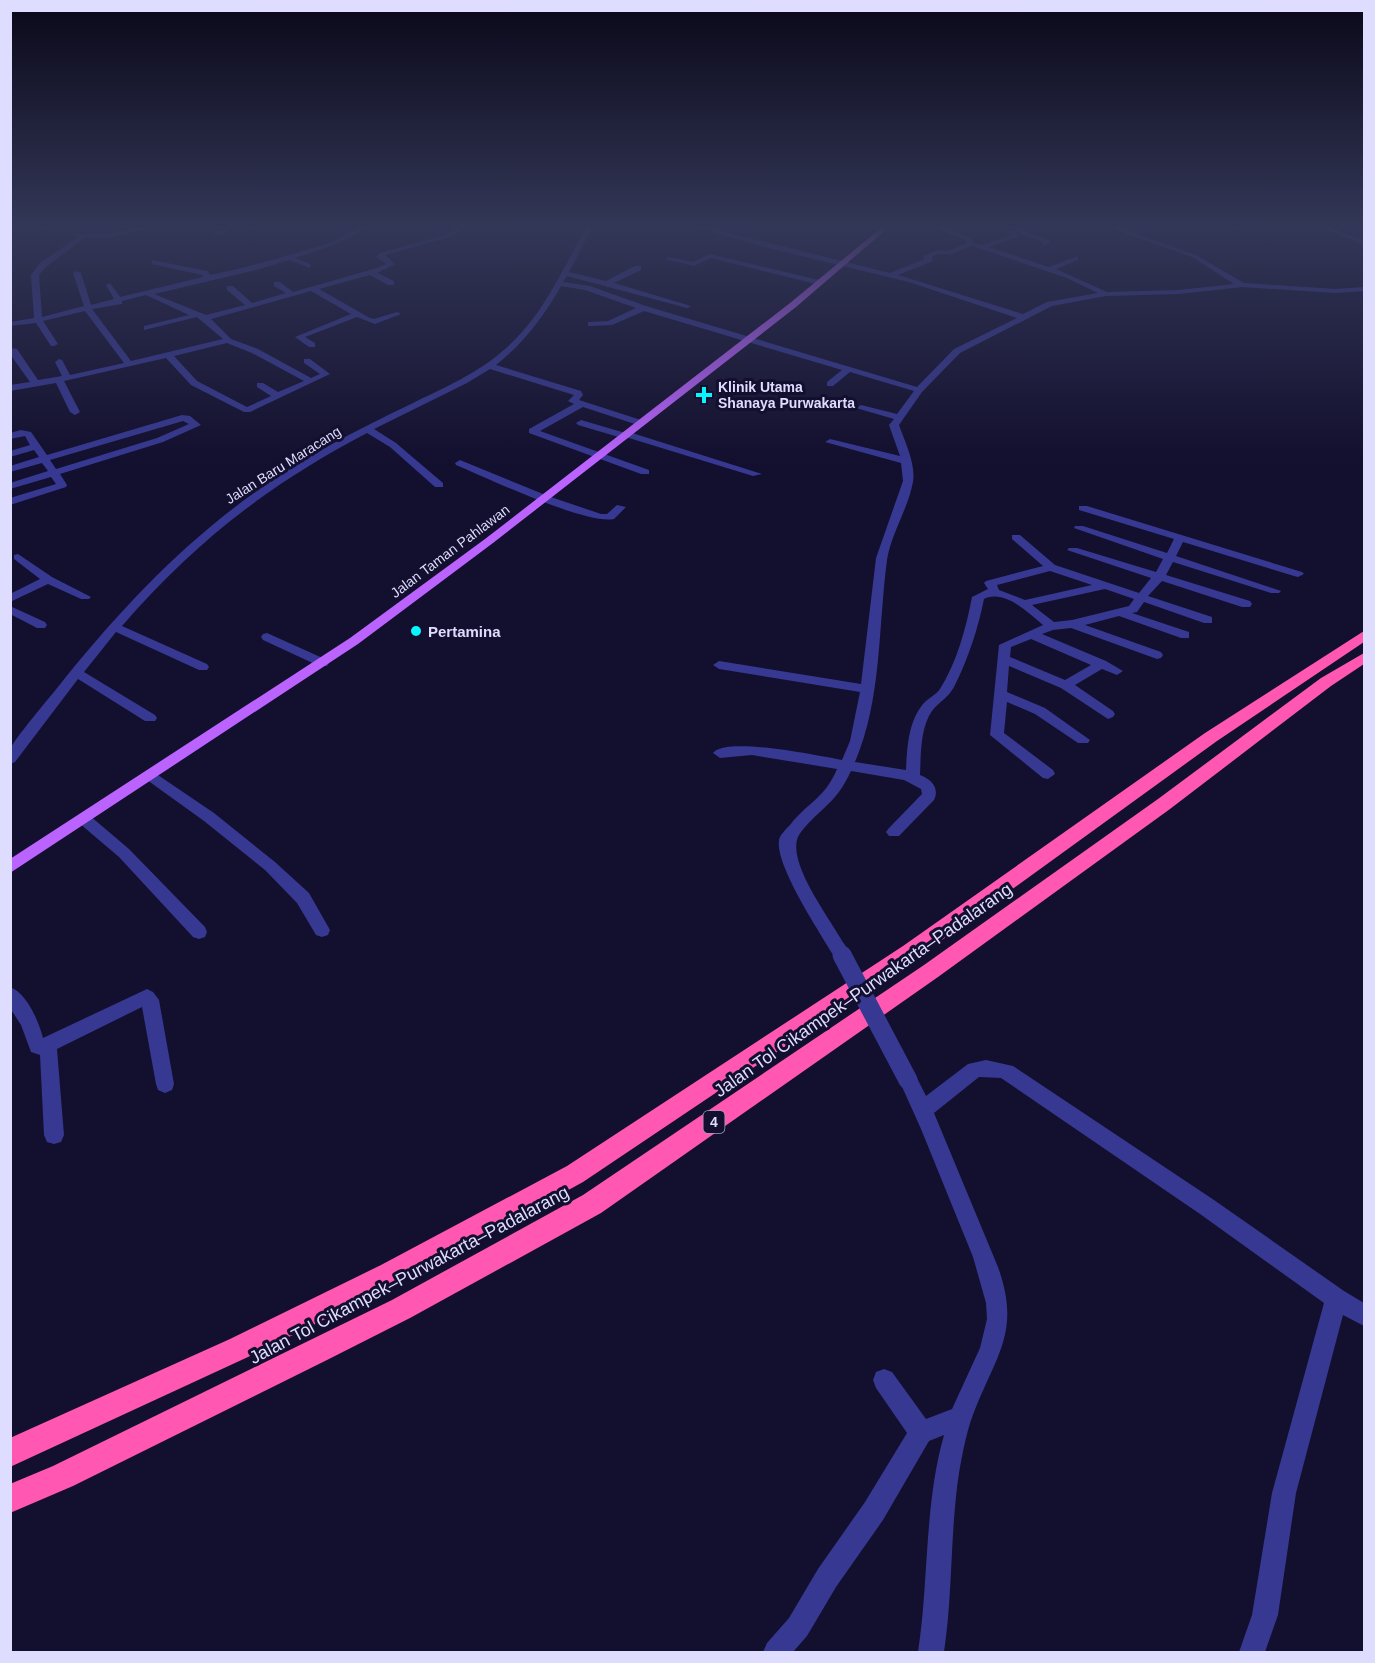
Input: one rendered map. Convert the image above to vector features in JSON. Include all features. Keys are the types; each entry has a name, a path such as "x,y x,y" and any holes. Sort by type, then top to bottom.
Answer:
{"highway":[{"name":"Jalan Tol Cikampek–Purwakarta–Padalarang","path":"10,1453 114,1407 390,1274 575,1174 910,952 1211,737 1365,636"},
{"name":"Jalan Tol Cikampek–Purwakarta–Padalarang","path":"10,1499 74,1471 401,1309 592,1204 931,971 1164,804 1326,682 1365,658"}],"main road":[{"name":"Jalan Taman Pahlawan","path":"10,867 323,663 489,541 791,306"}],"street":[{"path":"36,306 38,320 54,344"},
{"path":"10,324 100,306"},
{"path":"174,306 201,317 227,337 227,340"},
{"path":"147,328 251,306"},
{"path":"340,306 356,315 375,322 397,314"},
{"name":"Jalan Baru Maracang","path":"12,755 115,628 182,555 235,511 309,462 367,429 474,378 491,366 529,329 543,306"},
{"path":"636,306 919,390"},
{"path":"658,312 670,306"},
{"path":"987,306 1023,317"},
{"path":"931,1653 939,1585 944,1495 960,1418 994,1340 998,1304 983,1257 924,1109 797,875 789,858 787,840 796,827 825,801 847,767 857,741 868,688 880,568 907,486 906,461 894,425 919,390 957,351 1047,306"},
{"path":"88,308 129,364"},
{"path":"591,324 609,323 643,308"},
{"path":"312,345 299,337 356,315"},
{"path":"10,388 64,380 227,340 255,351 311,381"},
{"path":"10,351 14,351 37,385"},
{"path":"169,356 194,383 248,410 326,373 307,361"},
{"path":"59,362 75,412"},
{"path":"491,366 578,393 579,395 572,400 641,423"},
{"path":"830,384 849,369"},
{"path":"260,385 278,396"},
{"path":"582,404 532,431 645,472"},
{"path":"861,408 898,417"},
{"path":"10,470 180,419 187,418 196,425 160,440 10,486"},
{"path":"581,423 757,474"},
{"path":"367,429 393,445 439,485"},
{"path":"10,436 26,433 38,446 61,486 10,502"},
{"path":"830,442 906,461"},
{"path":"10,454 38,446"},
{"path":"460,464 544,498 600,517 610,517 621,507"},
{"path":"1083,508 1298,574"},
{"path":"1079,528 1275,591"},
{"path":"1016,537 1051,567 1208,620"},
{"path":"1048,774 997,735 1005,645 1051,626 1072,624 1133,609 1151,584 1159,578 1180,538"},
{"path":"1074,550 1246,604"},
{"path":"18,557 48,579 85,597"},
{"path":"994,592 990,583 1051,567"},
{"path":"10,599 48,579"},
{"path":"1021,604 1104,586"},
{"path":"913,778 914,746 926,710 945,693 966,646 978,597 984,593 1003,593 1051,626"},
{"path":"10,609 41,625"},
{"path":"1121,613 1185,634"},
{"path":"1072,624 1157,655"},
{"path":"115,628 203,667"},
{"path":"1030,634 1117,671"},
{"path":"267,637 323,663"},
{"path":"1004,659 1066,685 1108,714"},
{"path":"1066,685 1102,664"},
{"path":"718,665 868,688"},
{"path":"77,673 150,718"},
{"path":"1000,694 1040,711 1083,740"},
{"path":"720,753 752,750 913,778 927,785 929,796 894,832"},
{"path":"152,776 209,817 270,866 303,898 322,930"},
{"path":"84,819 132,861 199,932"},
{"path":"10,994 24,1013 32,1029 34,1042 38,1046 48,1046 132,1003 147,998 150,1000 165,1084"},
{"path":"48,1046 54,1134"},
{"path":"924,1109 974,1070 999,1069 1006,1072 1207,1207 1336,1299 1365,1315"},
{"path":"1252,1653 1265,1615 1284,1493 1336,1299"},
{"path":"884,1380 921,1432"},
{"path":"776,1653 798,1627 827,1578 874,1511 921,1432 960,1418"}],"place":[{"name":"Klinik Utama Shanaya Purwakarta","path":"704,395"},
{"name":"Pertamina","path":"416,631"}]}
